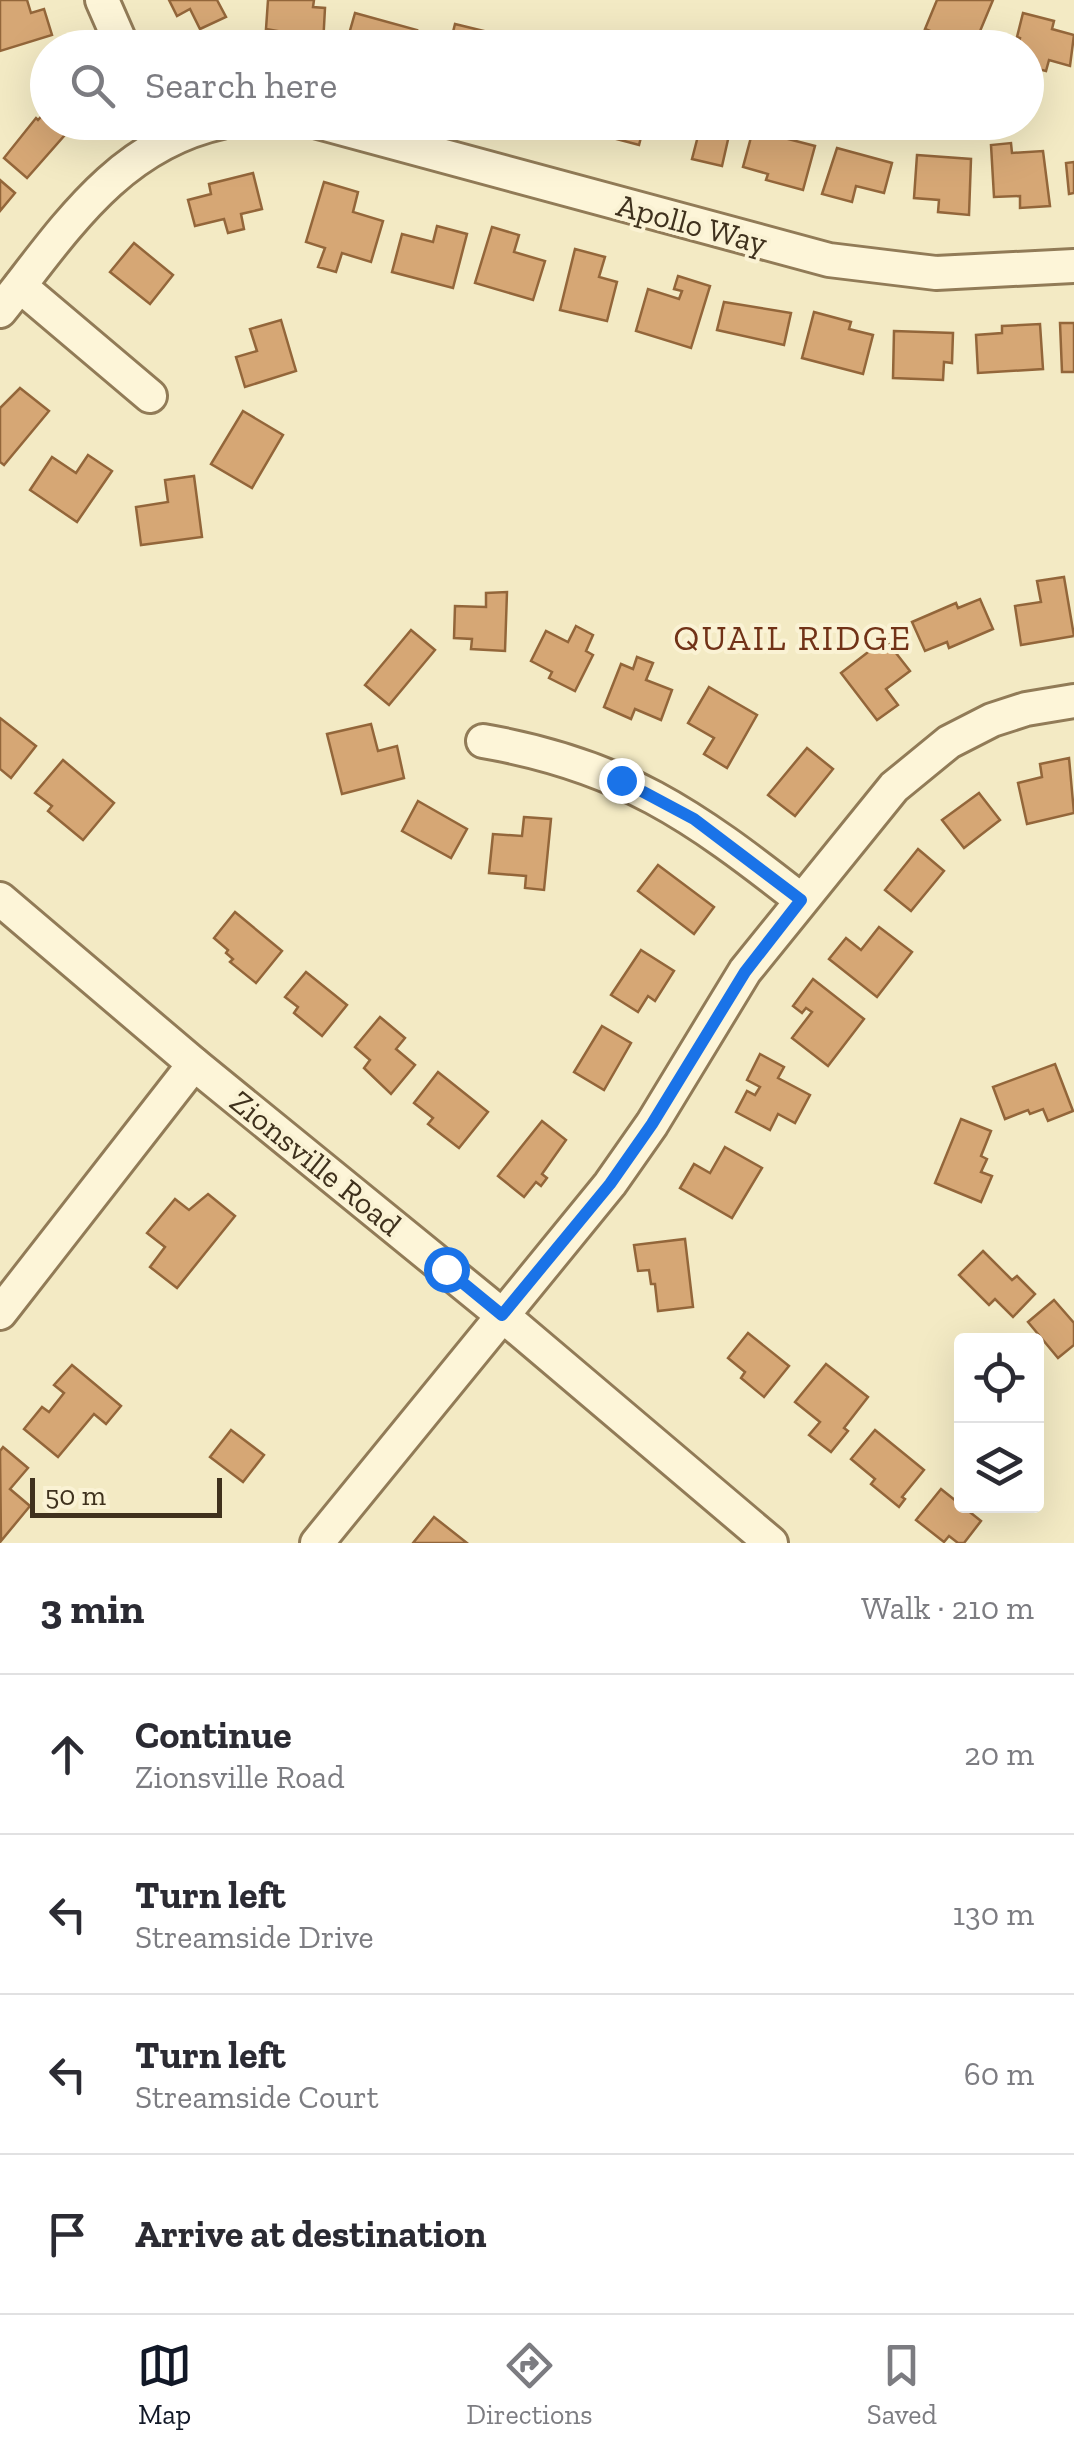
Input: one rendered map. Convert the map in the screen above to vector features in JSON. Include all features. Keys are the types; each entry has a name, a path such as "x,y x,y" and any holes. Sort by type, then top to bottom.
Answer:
{"street":[{"path":"102,0 114,30"},
{"path":"150,396 10,299 105,182 152,140"},
{"name":"Apollo Way","path":"385,140 829,260 936,273 1074,266"},
{"path":"317,1543 610,1184 652,1124 745,972 894,787 949,742 1002,716 1074,701"},
{"path":"483,741 587,766 654,796 725,840 801,900"},
{"name":"Zionsville Road","path":"0,899 771,1543"},
{"path":"0,1314 194,1064"}],"building":[{"path":"0,0 27,0 31,13 44,9 50,30 30,30 30,42 0,51"},
{"path":"169,0 217,0 226,17 200,29 190,9 177,16"},
{"path":"268,0 314,0 313,7 325,8 324,30 266,29"},
{"path":"937,0 993,0 980,30 925,29"},
{"path":"355,13 417,30 350,30"},
{"path":"1023,13 1054,21 1052,29 1074,35 1070,66 1049,60 1044,70 1044,30 1019,30"},
{"path":"455,24 480,30 454,30"},
{"path":"30,126 30,140 60,140 27,178 4,158"},
{"path":"697,140 728,140 722,166 692,159"},
{"path":"750,140 792,140 815,146 803,190 766,180 768,174 743,167"},
{"path":"1011,143 1012,153 1043,151 1050,206 1020,208 1020,196 994,197 991,145"},
{"path":"837,148 892,163 884,193 856,186 852,202 822,194"},
{"path":"917,155 971,159 969,215 938,212 939,200 914,198"},
{"path":"1074,162 1074,193 1069,194 1066,163"},
{"path":"253,173 262,209 241,214 244,229 228,233 224,219 195,226 188,200 211,194 209,184"},
{"path":"0,180 15,193 0,211"},
{"path":"324,182 358,192 353,212 383,221 371,262 342,253 336,272 318,267 325,248 306,242"},
{"path":"437,226 467,234 453,288 392,272 402,234 433,242"},
{"path":"492,227 519,235 514,252 545,261 533,300 475,283"},
{"path":"134,243 173,275 150,304 110,272"},
{"path":"575,249 605,257 599,277 617,282 607,321 560,310"},
{"path":"678,276 710,286 691,348 636,331 648,289 679,299 682,291 674,289"},
{"path":"724,302 791,313 784,345 717,330"},
{"path":"814,312 851,322 849,329 873,335 863,374 802,358"},
{"path":"281,320 296,371 245,387 236,357 257,351 250,329"},
{"path":"1060,323 1074,323 1074,372 1062,372"},
{"path":"1040,324 1043,369 978,373 976,335 1002,333 1002,326"},
{"path":"894,331 953,333 952,363 944,362 943,380 893,378"},
{"path":"20,388 49,411 4,465 0,462 0,408"},
{"path":"243,411 283,435 252,488 211,464"},
{"path":"88,455 112,471 77,522 30,490 52,457 76,473"},
{"path":"194,476 202,537 141,545 136,507 168,502 165,480"},
{"path":"1064,577 1074,636 1021,645 1015,606 1041,602 1037,581"},
{"path":"507,592 505,651 471,649 472,639 454,638 455,606 486,607 486,593"},
{"path":"980,599 993,629 949,648 947,642 925,651 912,622 956,603 958,608"},
{"path":"576,626 593,635 586,651 593,655 575,691 549,678 552,672 531,661 546,631 568,642"},
{"path":"411,630 435,650 389,705 365,685"},
{"path":"885,639 910,671 886,689 898,705 877,720 841,673"},
{"path":"637,657 653,663 646,680 672,690 661,720 635,709 631,719 604,707 621,664 633,669"},
{"path":"709,687 757,715 727,768 704,754 714,738 688,723"},
{"path":"0,718 36,746 11,778 0,769"},
{"path":"371,724 378,751 397,746 404,778 342,794 327,734"},
{"path":"807,748 833,769 795,816 768,795"},
{"path":"1069,758 1074,813 1027,824 1018,783 1042,777 1040,764"},
{"path":"63,760 114,803 83,840 48,811 52,806 35,793"},
{"path":"979,793 1000,820 964,848 942,820"},
{"path":"418,801 467,829 451,858 402,831"},
{"path":"524,817 551,819 544,890 525,888 526,876 489,873 493,834 522,836"},
{"path":"918,849 944,871 911,911 885,890"},
{"path":"658,865 714,907 694,934 638,891"},
{"path":"235,912 282,951 256,983 230,962 233,959 226,953 228,950 214,938"},
{"path":"879,927 912,952 877,997 829,959 846,938 861,950"},
{"path":"641,950 674,971 655,1001 648,996 638,1012 611,995"},
{"path":"306,972 347,1005 322,1036 294,1013 298,1007 285,997"},
{"path":"813,979 864,1019 828,1066 792,1038 812,1012 806,1008 802,1013 793,1006"},
{"path":"380,1017 405,1038 396,1049 415,1065 391,1094 364,1068 370,1060 355,1047"},
{"path":"602,1026 631,1043 604,1090 574,1072"},
{"path":"760,1054 784,1067 778,1078 810,1095 795,1123 778,1114 770,1130 736,1112 747,1091 755,1095 760,1087 747,1080"},
{"path":"1055,1064 1073,1111 1048,1121 1043,1109 1005,1119 993,1087"},
{"path":"438,1072 488,1112 459,1148 428,1124 433,1118 414,1103"},
{"path":"961,1119 991,1131 981,1156 987,1159 981,1172 992,1176 981,1202 935,1183"},
{"path":"542,1121 566,1140 542,1174 547,1178 541,1186 536,1182 524,1197 498,1176"},
{"path":"725,1147 762,1168 732,1218 680,1188 694,1164 710,1173"},
{"path":"208,1194 235,1216 177,1288 150,1267 165,1247 147,1233 175,1199 189,1210"},
{"path":"685,1239 693,1307 658,1311 655,1284 651,1284 649,1270 638,1271 634,1245"},
{"path":"983,1251 1012,1280 1017,1276 1035,1294 1013,1317 995,1299 989,1305 959,1275"},
{"path":"1054,1300 1074,1323 1074,1345 1058,1358 1044,1341 1044,1333 1037,1333 1028,1322"},
{"path":"748,1333 789,1366 764,1397 741,1378 745,1372 728,1358"},
{"path":"826,1364 868,1397 831,1452 809,1435 820,1422 795,1402"},
{"path":"72,1365 121,1406 106,1424 94,1414 58,1457 24,1429 42,1407 49,1412 64,1393 54,1385"},
{"path":"231,1430 264,1455 243,1482 210,1457"},
{"path":"875,1430 924,1470 902,1497 905,1499 899,1507 871,1484 875,1479 851,1459"},
{"path":"3,1447 28,1468 10,1489 30,1506 1,1541 0,1451"},
{"path":"941,1489 954,1499 954,1513 971,1513 981,1521 964,1543 958,1543 949,1536 944,1542 916,1520"},
{"path":"434,1517 467,1543 413,1543"}],"district":[{"name":"QUAIL RIDGE","path":"793,638"}],"route":[{"path":"446,1269 502,1315 610,1184 652,1124 745,972 801,900 694,819 621,780"}]}
